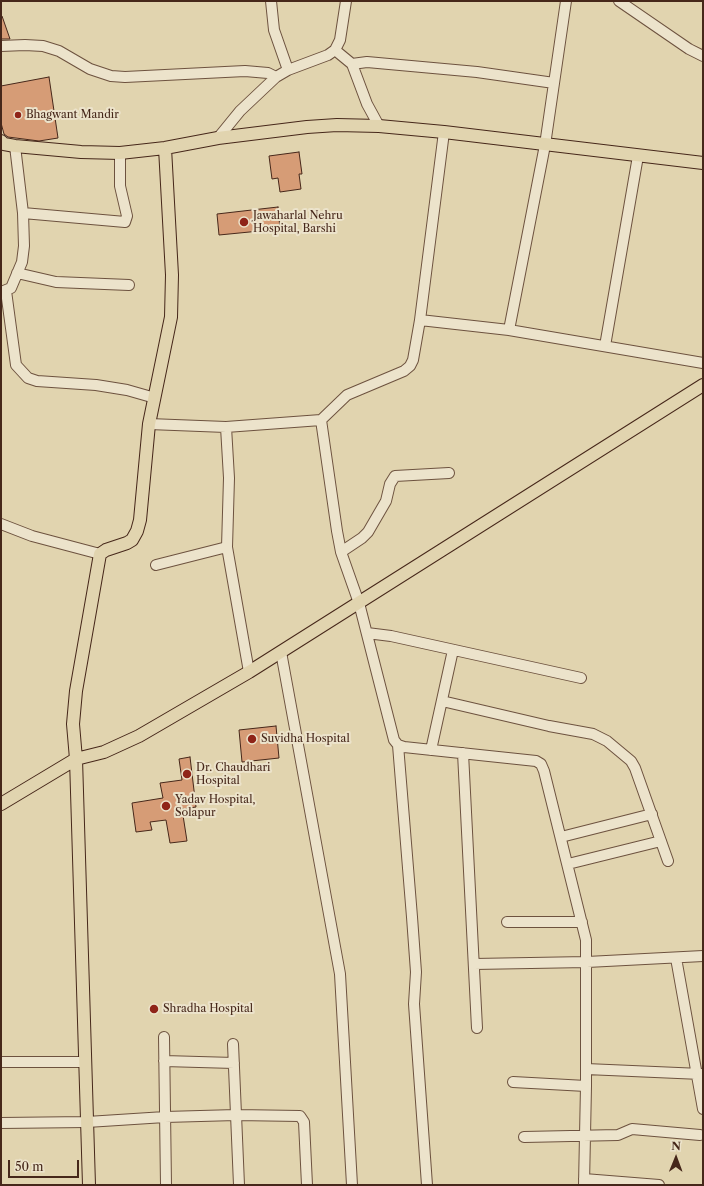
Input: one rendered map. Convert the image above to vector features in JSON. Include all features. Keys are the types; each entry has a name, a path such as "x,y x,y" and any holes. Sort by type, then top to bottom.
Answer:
{"main road":[{"path":"1,140 4,144 15,146 81,152 120,153 165,148 218,138 307,127 337,125 379,126 444,132 703,163"},
{"path":"89,1185 76,759 73,724 76,691 100,554 106,550 128,543 132,540 137,531 140,520 150,424 171,317 172,275 165,148"},
{"path":"1,804 76,759 104,752 139,736 249,672 703,385"}],"street":[{"path":"271,1 274,30 288,70"},
{"path":"218,138 240,111 276,77 288,70 328,55 335,50 340,40 346,1"},
{"path":"509,330 545,145 566,1"},
{"path":"619,1 689,49 703,56"},
{"path":"1,46 43,46 59,51 90,69 111,76 125,77 245,71 268,73 276,77"},
{"path":"335,50 352,64 367,104 379,126"},
{"path":"352,64 367,62 469,71 554,82"},
{"path":"150,424 226,427 321,420 347,395 404,371 410,366 413,360 420,320 444,132"},
{"path":"15,146 23,213 24,246 22,262 11,288 4,292 16,365 28,378 37,381 119,388 156,398"},
{"path":"23,213 125,222 127,216 120,186 120,153"},
{"path":"605,346 638,156"},
{"path":"17,273 56,282 129,285"},
{"path":"420,320 509,330 703,363"},
{"path":"321,420 341,552 359,603 394,740 398,745 416,972 414,1004 427,1185"},
{"path":"226,427 229,478 228,547 249,672"},
{"path":"341,552 362,538 368,532 386,500 390,484 395,476 450,473"},
{"path":"1,524 32,536 100,554"},
{"path":"156,565 228,547"},
{"path":"367,633 391,636 581,678"},
{"path":"431,750 452,650"},
{"path":"281,652 340,974 352,1185"},
{"path":"442,701 600,736 631,761 635,768 668,861"},
{"path":"398,745 536,761 541,764 582,922 586,962 584,1182 658,1185"},
{"path":"462,753 477,1028"},
{"path":"561,837 652,814"},
{"path":"568,864 661,842"},
{"path":"507,922 582,922"},
{"path":"474,964 586,962 703,956"},
{"path":"676,958 699,1074 703,1109"},
{"path":"164,1037 166,1185"},
{"path":"233,1044 239,1185"},
{"path":"164,1061 234,1063"},
{"path":"1,1062 85,1062"},
{"path":"586,1069 699,1074"},
{"path":"512,1082 586,1086"},
{"path":"1,1123 87,1122 165,1117 236,1115 296,1115 302,1118 307,1185"},
{"path":"524,1137 618,1135 632,1129 700,1135"}],"building":[{"path":"2,16 10,39 1,39"},
{"name":"Bhagwant Mandir","path":"49,77 58,138 39,141 8,137 4,134 1,123 1,86"},
{"path":"299,152 302,174 299,174 301,189 280,192 278,178 272,179 269,156"},
{"path":"278,207 280,229 219,235 217,214"},
{"path":"276,726 279,758 242,762 239,730"},
{"path":"190,757 196,807 182,809 187,841 170,843 166,820 150,822 152,830 136,832 132,803 163,798 160,783 182,780 179,759"}],"place":[{"name":"Bhagwant Mandir","path":"18,115"},
{"name":"Jawaharlal Nehru Hospital, Barshi","path":"244,222"},
{"name":"Suvidha Hospital","path":"252,739"},
{"name":"Dr. Chaudhari Hospital","path":"187,774"},
{"name":"Yadav Hospital, Solapur","path":"166,806"},
{"name":"Shradha Hospital","path":"154,1009"}]}
